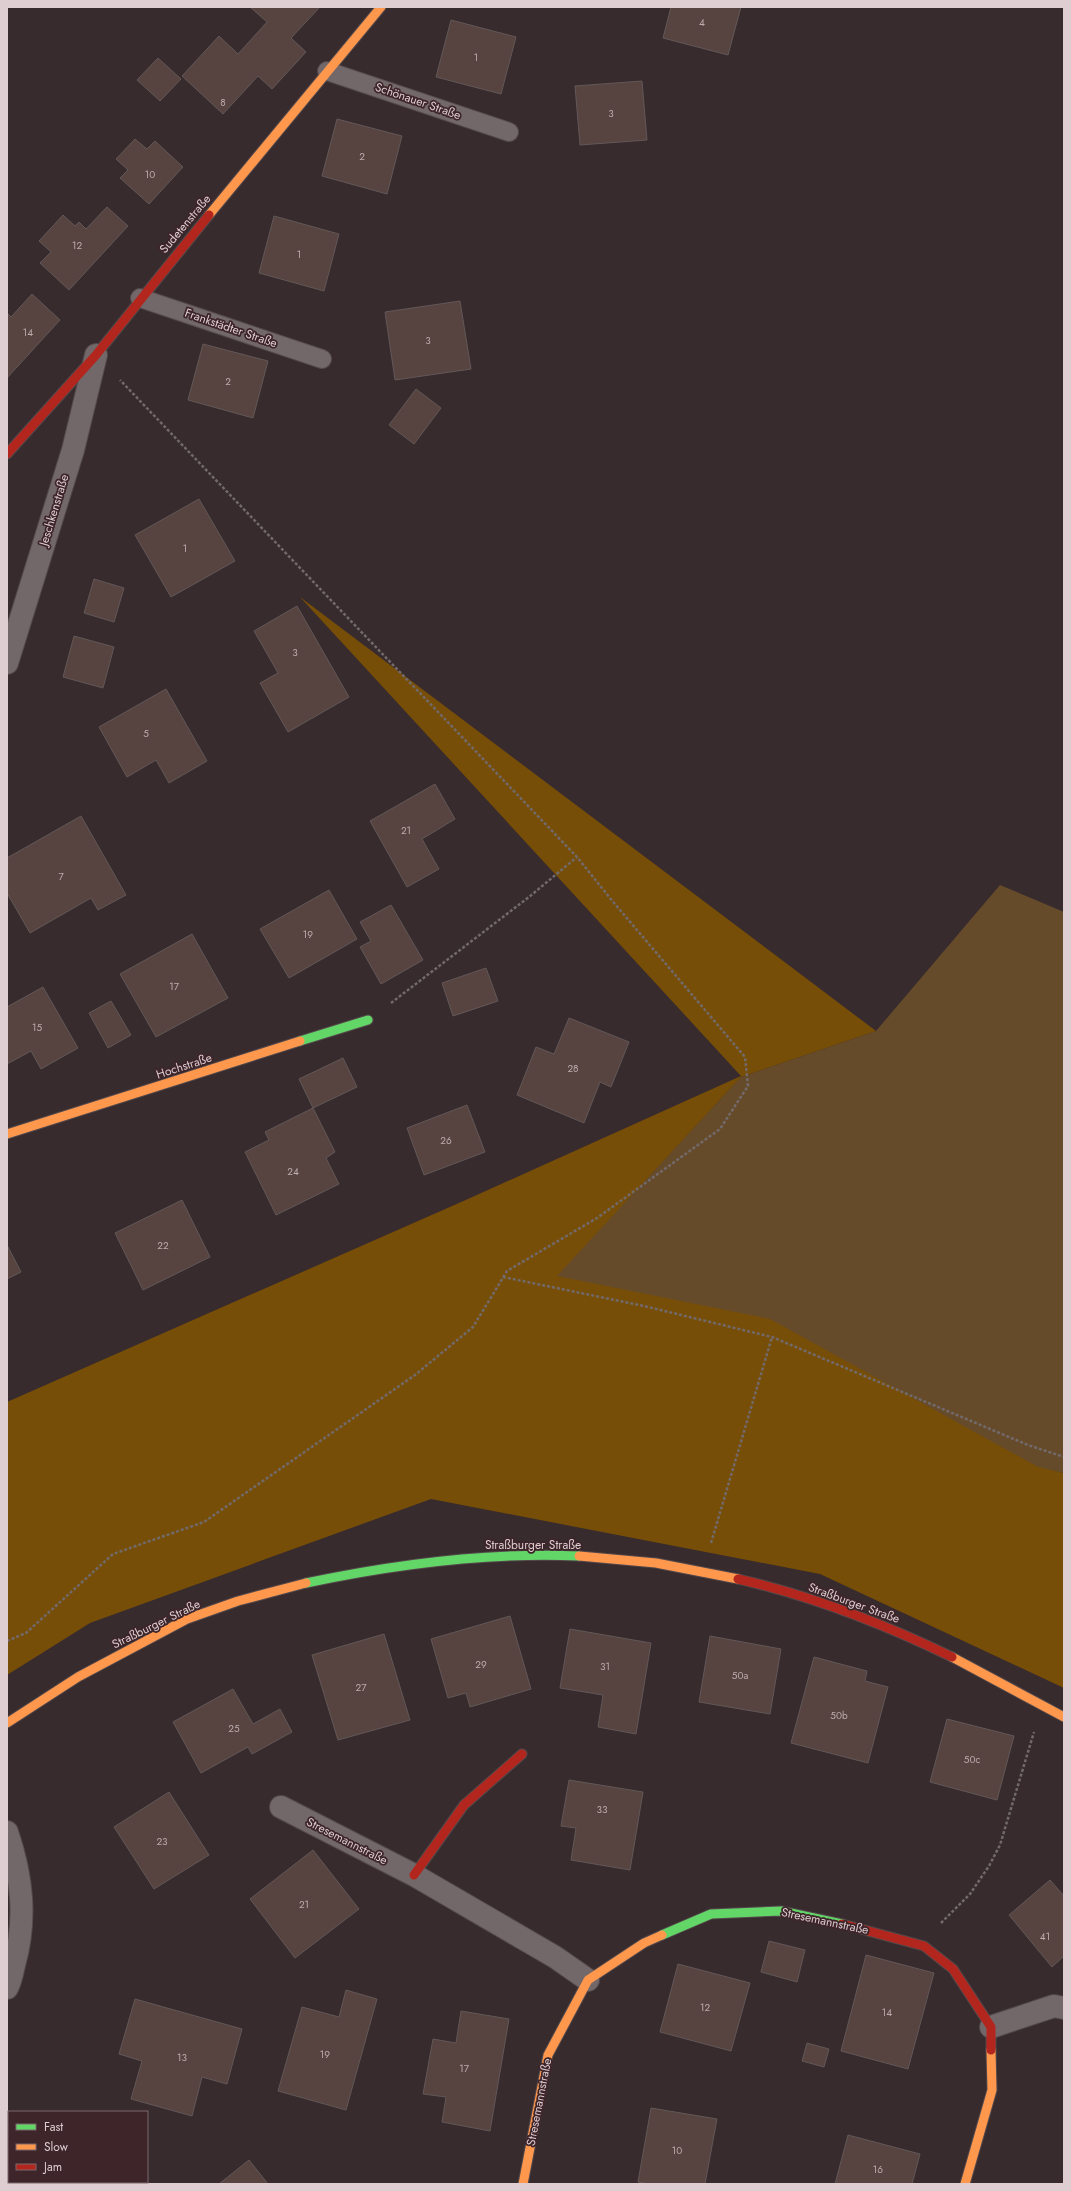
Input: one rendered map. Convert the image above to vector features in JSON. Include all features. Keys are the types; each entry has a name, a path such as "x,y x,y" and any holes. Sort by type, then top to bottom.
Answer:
{"street":[{"name":"Sudetenstraße","path":"7,454 96,355 140,298 327,70 381,7"},
{"name":"Jeschkenstraße","path":"7,663 73,450 96,355"},
{"name":"Hochstraße","path":"7,1134 368,1020"},
{"name":"Straßburger Straße","path":"7,1723 74,1680 134,1646 198,1614 273,1591 352,1573 430,1561 510,1555 650,1562 705,1571 803,1597 882,1624 951,1656 1064,1717"},
{"path":"414,1875 464,1805 522,1754"},
{"name":"Stresemannstraße","path":"281,1807 414,1875 555,1957 588,1980"},
{"path":"7,1832 15,1856 21,1887 22,1918 19,1948 7,1988"},
{"name":"Stresemannstraße","path":"523,2184 548,2055 588,1980 644,1943 711,1914 781,1911 861,1928 924,1946 953,1968 991,2027"},
{"path":"965,2184 992,2090 991,2027 1054,2006 1064,2008"}],"lane":[{"name":"Schönauer Straße","path":"327,70 509,132"},
{"name":"Frankstädter Straße","path":"140,298 322,359"}],"path":[{"path":"7,1641 26,1633 113,1554 204,1522 415,1375 473,1327 507,1271 597,1218 720,1129 748,1086 745,1056 614,903 577,857 96,355"},
{"path":"368,1020 529,897 577,857"},
{"path":"503,1277 644,1306 772,1337 1028,1446 1064,1457"},
{"path":"705,1571 718,1516 772,1337"},
{"path":"924,1946 938,1926 970,1894 989,1866 1000,1845 1032,1735 1054,1711"}],"shaded area":[{"path":"300,597 876,1031 741,1077 557,1276 770,1319 1038,1467 1064,1473 1064,1688 820,1574 431,1499 90,1623 7,1675 7,1402 468,1199 741,1076"},
{"path":"1000,885 1064,912 1064,1473 1038,1468 556,1276 741,1077 876,1031"}],"building":[{"path":"250,7 320,7 291,38 306,52 272,89 258,76 223,114 182,76 219,36 238,54 267,22"},
{"path":"671,7 741,7 728,55 663,38"},
{"path":"451,20 516,37 501,94 436,77"},
{"path":"158,58 181,79 160,101 137,80"},
{"path":"642,81 647,140 580,145 575,86"},
{"path":"337,119 402,136 387,194 322,176"},
{"path":"135,139 147,149 155,141 183,167 149,204 120,178 128,170 116,159"},
{"path":"107,207 128,226 69,290 40,263 51,252 39,241 63,215 75,226 79,222 86,229"},
{"path":"274,216 339,234 324,291 259,273"},
{"path":"32,294 60,320 7,378 7,313 11,317"},
{"path":"460,301 471,369 395,380 385,312"},
{"path":"203,344 268,361 253,418 188,400"},
{"path":"416,389 441,408 414,444 389,425"},
{"path":"199,499 235,561 171,597 135,535"},
{"path":"94,579 124,588 114,622 84,613"},
{"path":"297,606 349,697 288,732 260,683 278,673 254,631"},
{"path":"74,636 114,647 103,688 63,677"},
{"path":"166,689 207,761 169,783 156,760 127,777 99,727"},
{"path":"435,784 455,819 422,839 439,869 407,887 370,821"},
{"path":"81,816 126,895 98,910 91,898 30,933 7,893 7,858"},
{"path":"329,890 357,939 289,978 260,929"},
{"path":"391,905 423,960 381,984 360,947 371,941 360,922"},
{"path":"192,934 228,998 156,1037 120,974"},
{"path":"486,968 498,1001 453,1016 442,983"},
{"path":"43,987 78,1048 41,1069 31,1051 7,1064 7,1007"},
{"path":"111,1001 131,1035 108,1048 89,1013"},
{"path":"569,1018 629,1042 611,1087 600,1082 584,1123 517,1095 536,1047 554,1054"},
{"path":"343,1058 357,1087 313,1108 299,1079"},
{"path":"467,1105 485,1152 424,1175 407,1128"},
{"path":"313,1108 335,1152 326,1158 339,1184 276,1215 245,1152 269,1140 265,1132"},
{"path":"182,1200 210,1257 143,1290 115,1233"},
{"path":"7,1245 21,1272 7,1279"},
{"path":"510,1616 531,1689 470,1707 466,1693 448,1698 431,1639"},
{"path":"570,1629 651,1643 636,1734 598,1727 603,1695 560,1688"},
{"path":"384,1634 410,1720 338,1740 312,1655"},
{"path":"710,1636 781,1649 770,1714 699,1702"},
{"path":"814,1657 867,1671 865,1681 888,1687 868,1763 791,1743"},
{"path":"233,1689 253,1724 280,1709 292,1732 252,1754 248,1747 201,1773 173,1722"},
{"path":"947,1719 1014,1736 997,1800 930,1782"},
{"path":"569,1780 643,1792 630,1870 571,1860 576,1828 561,1826"},
{"path":"169,1792 209,1855 154,1889 114,1827"},
{"path":"313,1850 359,1909 295,1958 250,1899"},
{"path":"1050,1880 1064,1896 1064,1956 1052,1967 1009,1915"},
{"path":"769,1941 805,1950 797,1982 761,1972"},
{"path":"866,1955 934,1973 908,2069 841,2051"},
{"path":"678,1964 750,1983 731,2051 660,2032"},
{"path":"346,1990 377,1999 346,2110 278,2091 302,2007 339,2017"},
{"path":"135,1999 242,2029 227,2084 202,2077 192,2116 131,2099 142,2061 119,2054"},
{"path":"461,2011 509,2019 490,2131 442,2122 446,2097 423,2094 433,2039 456,2043"},
{"path":"807,2043 829,2049 824,2067 802,2061"},
{"path":"651,2108 717,2119 705,2184 649,2184 638,2182"},
{"path":"848,2135 920,2154 912,2184 835,2184"},
{"path":"249,2160 268,2184 219,2184"}],"traffic: fast":[{"path":"300,1041 368,1020"},
{"path":"306,1583 374,1570 442,1561 510,1556 579,1556"},
{"path":"662,1935 711,1914 781,1911 842,1924"}],"traffic: slow":[{"path":"209,215 381,7"},
{"path":"7,1134 300,1041"},
{"path":"579,1556 656,1563 738,1579"},
{"path":"7,1723 78,1677 187,1619 238,1601 306,1583"},
{"path":"952,1657 1064,1717"},
{"path":"523,2184 548,2055 588,1980 644,1943 662,1935"},
{"path":"965,2184 992,2090 991,2050"}],"traffic: jam":[{"path":"7,454 96,355 209,215"},
{"path":"738,1579 820,1602 874,1622 952,1657"},
{"path":"414,1875 464,1805 522,1754"},
{"path":"842,1924 924,1946 953,1969 991,2027 991,2050"}]}
